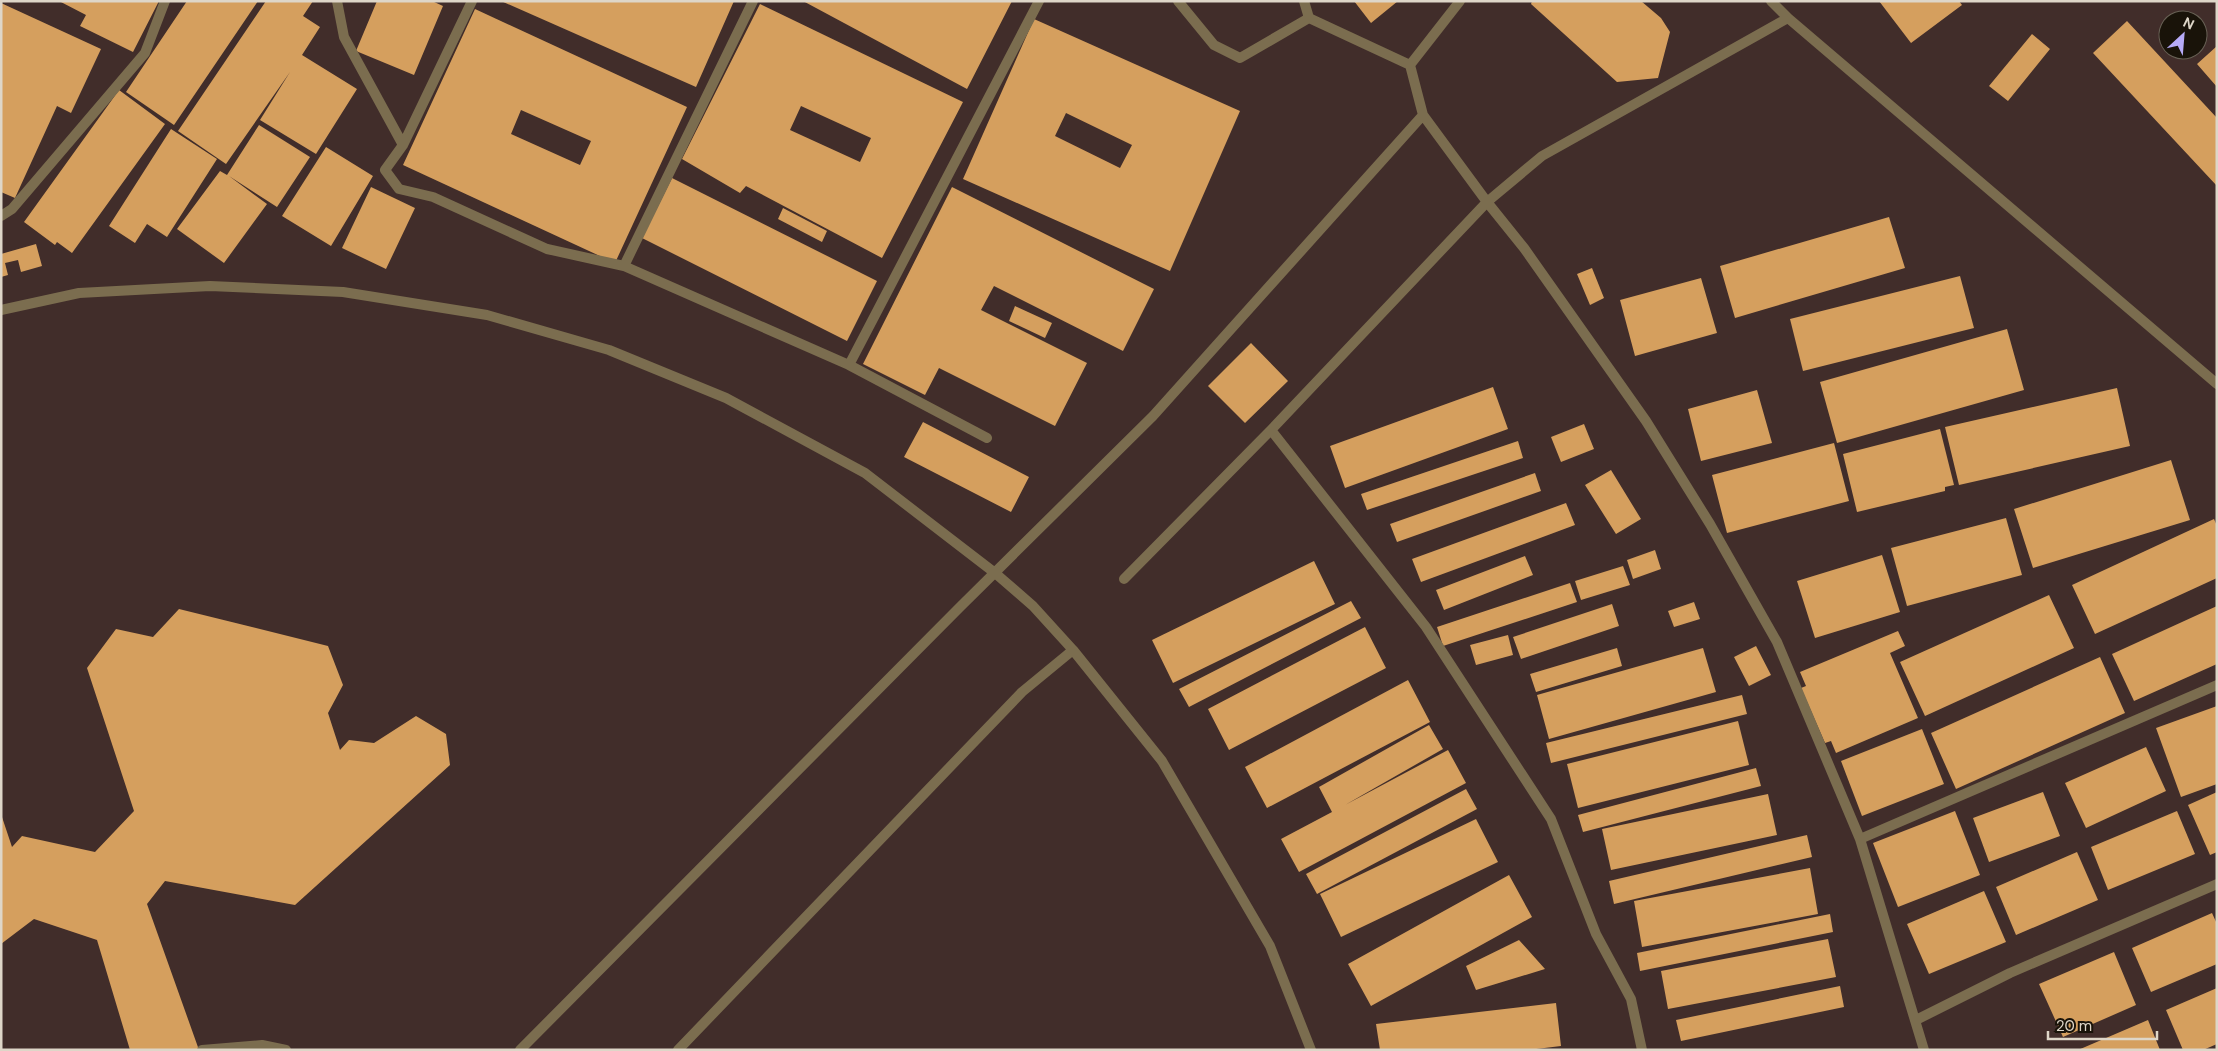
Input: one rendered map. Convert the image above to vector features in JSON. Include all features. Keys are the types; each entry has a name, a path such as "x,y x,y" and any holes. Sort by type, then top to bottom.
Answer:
{"street":[{"path":"1,216 12,209 145,53 165,1"},
{"path":"337,1 344,37 403,145"},
{"path":"472,1 403,145 385,170 399,189 433,197 547,249 624,266 849,365 987,438"},
{"path":"624,266 753,1"},
{"path":"849,365 1039,1"},
{"path":"1178,1 1214,44 1240,58 1309,18"},
{"path":"1304,1 1309,18 1410,65"},
{"path":"1410,65 1460,1"},
{"path":"1771,1 1788,18 2217,384"},
{"path":"1124,579 1271,430 1487,202 1542,156 1788,18"},
{"path":"1410,65 1423,115 1487,202 1524,248 1646,421 1710,524 1777,642 1860,839 1924,1050"},
{"path":"520,1050 960,607 1153,416 1423,115"},
{"path":"1,310 79,292 210,286 343,292 487,315 609,350 726,398 865,473 995,573 1033,606 1073,650 1162,761 1270,946 1311,1050"},
{"path":"1271,430 1426,628 1551,819 1596,934 1631,999 1642,1050"},
{"path":"678,1050 1022,692 1073,650"},
{"path":"1860,839 2217,685"},
{"path":"1916,1020 2010,973 2217,884"},
{"path":"202,1050 262,1045 286,1050"}],"shaded area":[{"path":"1,1 2217,1 2217,1050 1,1050"}],"building":[{"path":"59,1 159,1 133,52 80,26 86,15"},
{"path":"187,1 258,1 174,125 126,92"},
{"path":"266,1 313,1 303,16 320,27 302,55 357,89 316,154 260,120 290,72 226,164 178,131"},
{"path":"377,1 432,1 443,6 414,75 356,51"},
{"path":"501,1 734,1 696,87"},
{"path":"803,1 1012,1 967,89"},
{"path":"1354,1 1398,1 1371,23"},
{"path":"1532,1 1641,1 1661,18 1670,32 1658,78 1617,82 1531,4"},
{"path":"1879,1 1959,1 1962,5 1911,43"},
{"path":"1,3 101,49 71,113 57,106 15,198 1,192"},
{"path":"760,4 963,102 882,258 746,186 740,193 682,159","holes":["801,106 871,138 860,162 790,130"]},
{"path":"475,9 687,107 615,263 403,165","holes":["521,110 591,141 580,165 511,134"]},
{"path":"1034,19 1240,111 1170,271 963,179","holes":["1066,113 1132,145 1120,168 1055,136"]},
{"path":"2127,21 2158,54 2158,60 2163,60 2217,118 2217,186 2093,53"},
{"path":"2032,34 2050,49 2008,101 1989,86"},
{"path":"2217,46 2217,87 2197,64 2201,60 2208,60 2208,54"},
{"path":"119,90 165,124 72,253 57,242 55,245 24,222"},
{"path":"259,125 310,157 277,207 229,176 267,204 224,263 177,229 220,171 227,175"},
{"path":"171,129 217,159 167,237 147,224 135,243 109,226"},
{"path":"326,147 373,176 331,246 282,216"},
{"path":"672,178 877,281 847,341 642,238"},
{"path":"371,187 415,208 386,269 342,248"},
{"path":"952,187 1154,289 1123,351 994,286 981,310 1087,363 1055,426 939,368 925,395 863,364"},
{"path":"783,208 827,231 822,242 778,219"},
{"path":"1889,217 1905,268 1735,318 1720,266"},
{"path":"36,244 42,266 21,272 18,260 5,263 8,275 1,277 1,254"},
{"path":"1592,268 1604,298 1590,305 1577,274"},
{"path":"1960,276 1974,328 1803,371 1790,319"},
{"path":"1701,278 1717,333 1635,356 1620,300"},
{"path":"1015,306 1052,323 1045,338 1009,321"},
{"path":"2007,329 2024,390 1837,443 1820,382"},
{"path":"1251,343 1288,381 1245,423 1208,386"},
{"path":"1493,387 1508,429 1345,488 1330,446"},
{"path":"2117,388 2130,446 1959,485 1945,427"},
{"path":"1757,390 1772,443 1701,461 1688,409"},
{"path":"923,422 1029,477 1011,512 904,457"},
{"path":"1584,424 1594,449 1561,462 1551,437"},
{"path":"1940,429 1954,485 1945,487 1945,491 1857,512 1843,454"},
{"path":"1518,441 1523,458 1367,510 1361,494"},
{"path":"1834,443 1849,501 1727,533 1712,475"},
{"path":"2171,460 2190,520 2033,568 2014,509"},
{"path":"1611,470 1641,519 1616,534 1585,485"},
{"path":"1535,473 1541,491 1397,542 1390,524"},
{"path":"1566,503 1575,525 1421,582 1412,559"},
{"path":"2006,518 2022,575 1907,606 1891,548"},
{"path":"2214,519 2217,526 2217,578 2095,634 2072,585"},
{"path":"1655,550 1661,569 1633,579 1627,560"},
{"path":"1882,555 1900,612 1815,638 1797,581"},
{"path":"1525,556 1533,575 1444,610 1436,590"},
{"path":"1314,561 1335,604 1173,683 1152,640"},
{"path":"1623,566 1630,585 1581,600 1575,581"},
{"path":"1570,583 1577,602 1443,646 1437,627"},
{"path":"2049,595 2074,648 1925,716 1900,662"},
{"path":"1351,601 1361,618 1189,707 1179,689"},
{"path":"1694,602 1700,619 1674,627 1668,611"},
{"path":"1612,604 1619,626 1521,659 1513,637"},
{"path":"2217,606 2217,664 2134,701 2112,654"},
{"path":"179,609 328,646 343,685 328,713 340,750 349,740 374,743 416,716 446,734 450,765 295,905 165,881 147,904 199,1050 130,1050 97,940 34,919 1,944 1,814 12,847 22,836 95,852 134,811 87,668 116,629 153,637"},
{"path":"1365,627 1386,668 1229,750 1208,709"},
{"path":"1898,631 1905,646 1890,653 1918,718 1836,753 1831,741 1825,743 1801,688 1806,686 1800,672"},
{"path":"1508,635 1513,655 1476,665 1470,645"},
{"path":"1756,646 1771,675 1749,686 1734,657"},
{"path":"1617,648 1622,666 1536,692 1530,674"},
{"path":"1703,648 1716,692 1549,739 1537,695"},
{"path":"2100,657 2125,713 1956,789 1931,733"},
{"path":"1408,680 1430,722 1267,808 1245,767"},
{"path":"1742,695 1747,714 1551,763 1546,743"},
{"path":"2217,706 2217,784 2181,797 2156,728"},
{"path":"1738,721 1749,765 1578,808 1567,764"},
{"path":"1429,725 1443,749 1345,805 1448,750 1466,783 1299,872 1281,839 1332,812 1319,787"},
{"path":"1922,729 1944,784 1862,816 1841,761"},
{"path":"2146,747 2166,791 2086,828 2065,783"},
{"path":"1756,768 1761,786 1583,832 1578,815"},
{"path":"1466,789 1477,809 1317,894 1306,874"},
{"path":"2043,792 2060,836 1989,862 1973,818"},
{"path":"2217,792 2217,852 2210,855 2188,805"},
{"path":"1768,794 1777,835 1611,870 1602,829"},
{"path":"1955,811 1980,875 1898,907 1873,843"},
{"path":"2177,811 2195,854 2108,890 2091,847"},
{"path":"1476,819 1498,862 1341,937 1320,894"},
{"path":"1807,835 1812,857 1614,904 1609,881"},
{"path":"2077,852 2098,900 2016,935 1996,887"},
{"path":"1810,868 1818,914 1642,947 1634,901"},
{"path":"1509,875 1532,917 1371,1006 1348,964"},
{"path":"1984,891 2006,942 1929,974 1907,924"},
{"path":"2212,913 2217,924 2217,964 2151,992 2132,948"},
{"path":"1830,914 1833,932 1640,971 1637,953"},
{"path":"1828,939 1836,977 1668,1009 1661,971"},
{"path":"1519,940 1545,969 1476,990 1466,966"},
{"path":"2114,952 2136,1005 2063,1037 2039,984"},
{"path":"1840,986 1844,1007 1681,1041 1676,1020"},
{"path":"2217,988 2217,1044 2203,1050 2183,1050 2166,1010"},
{"path":"1556,1003 1561,1046 1528,1050 1380,1050 1376,1024"},
{"path":"2148,1020 2160,1050 2078,1050"}]}
